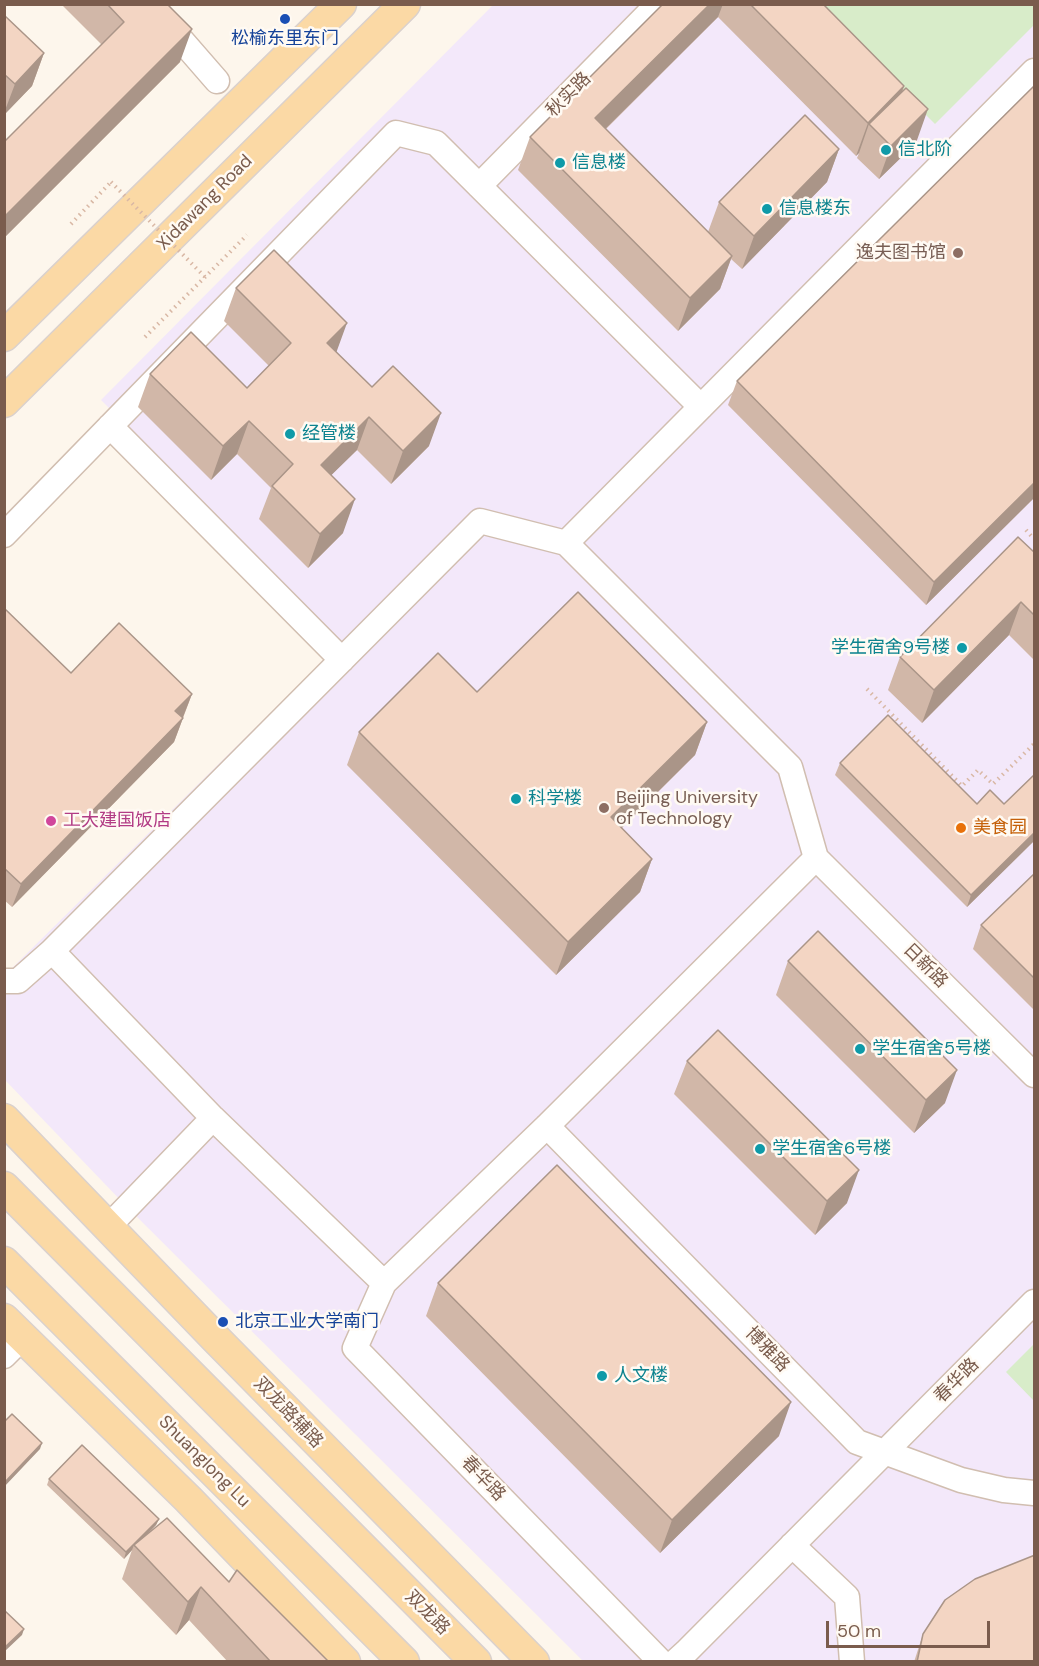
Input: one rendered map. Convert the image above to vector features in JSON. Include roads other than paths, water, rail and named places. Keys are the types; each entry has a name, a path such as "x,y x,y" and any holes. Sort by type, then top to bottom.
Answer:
{"main road":[{"path":"4,336 341,4"},
{"name":"Xidawang Road","path":"4,402 405,4"},
{"path":"4,1119 44,1161"},
{"path":"4,1136 44,1161"},
{"name":"双龙路辅路","path":"44,1161 534,1662"},
{"path":"4,1187 379,1565"},
{"name":"Shuanglong Lu","path":"4,1262 404,1662"},
{"path":"11,1337 188,1499 345,1662"},
{"path":"328,1453 379,1565"},
{"name":"双龙路","path":"379,1565 476,1662"}],"street":[{"path":"150,4 217,81"},
{"name":"秋实路","path":"479,186 658,4"},
{"path":"566,543 1035,71"},
{"path":"4,535 396,133 436,143 701,407"},
{"path":"110,426 342,660"},
{"path":"4,981 18,981 52,951 480,520 566,543 790,767 816,858 547,1126 384,1283 213,1118 52,951"},
{"name":"日新路","path":"816,858 1035,1075"},
{"path":"108,1227 213,1118"},
{"name":"博雅路","path":"547,1126 857,1442 961,1480 1004,1490 1035,1493"},
{"name":"春华路","path":"384,1283 354,1348 661,1662"},
{"name":"春华路","path":"675,1662 1035,1302"},
{"path":"792,1545 847,1597 852,1662"}],"place":[{"name":"松榆东里东门","path":"285,19"},
{"name":"信北阶","path":"886,150"},
{"name":"信息楼","path":"560,163"},
{"name":"信息楼东","path":"767,209"},
{"name":"逸夫图书馆","path":"958,253"},
{"name":"经管楼","path":"290,434"},
{"name":"学生宿舍9号楼","path":"962,648"},
{"name":"科学楼","path":"516,799"},
{"name":"Beijing University of Technology","path":"604,808"},
{"name":"工大建国饭店","path":"51,821"},
{"name":"美食园","path":"961,828"},
{"name":"学生宿舍5号楼","path":"860,1049"},
{"name":"学生宿舍6号楼","path":"760,1149"},
{"name":"北京工业大学南门","path":"223,1322"},
{"name":"人文楼","path":"602,1376"}]}
